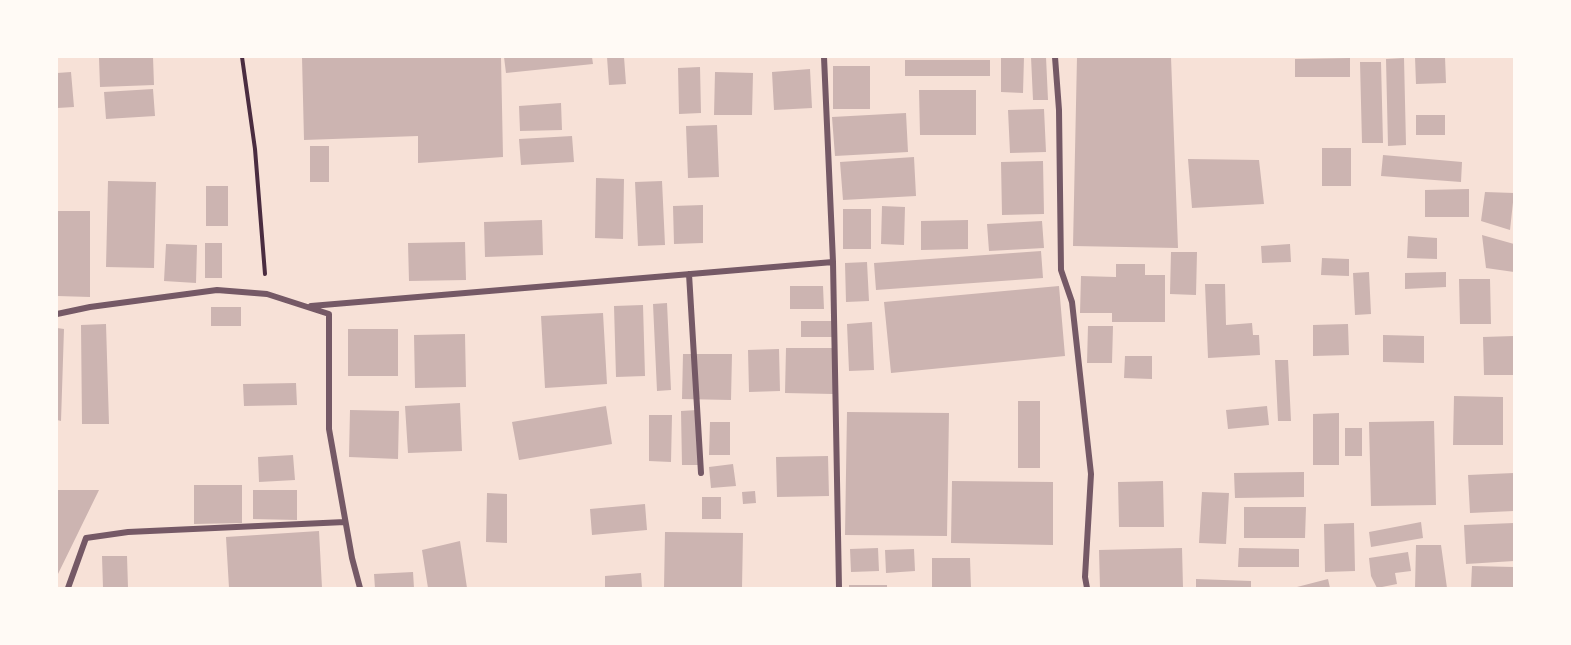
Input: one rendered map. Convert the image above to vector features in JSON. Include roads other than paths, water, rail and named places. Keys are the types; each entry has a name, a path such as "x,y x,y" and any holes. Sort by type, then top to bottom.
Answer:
{"street":[{"path":"824,57 833,262 839,588"},
{"path":"1055,57 1059,111 1061,270 1072,302 1091,474 1087,588"},
{"path":"307,307 833,262"},
{"path":"689,274 701,473"},
{"path":"57,314 90,307 217,290 267,294 329,314 329,429 345,522 360,588"},
{"path":"69,588 86,538 128,532 345,522"}]}
